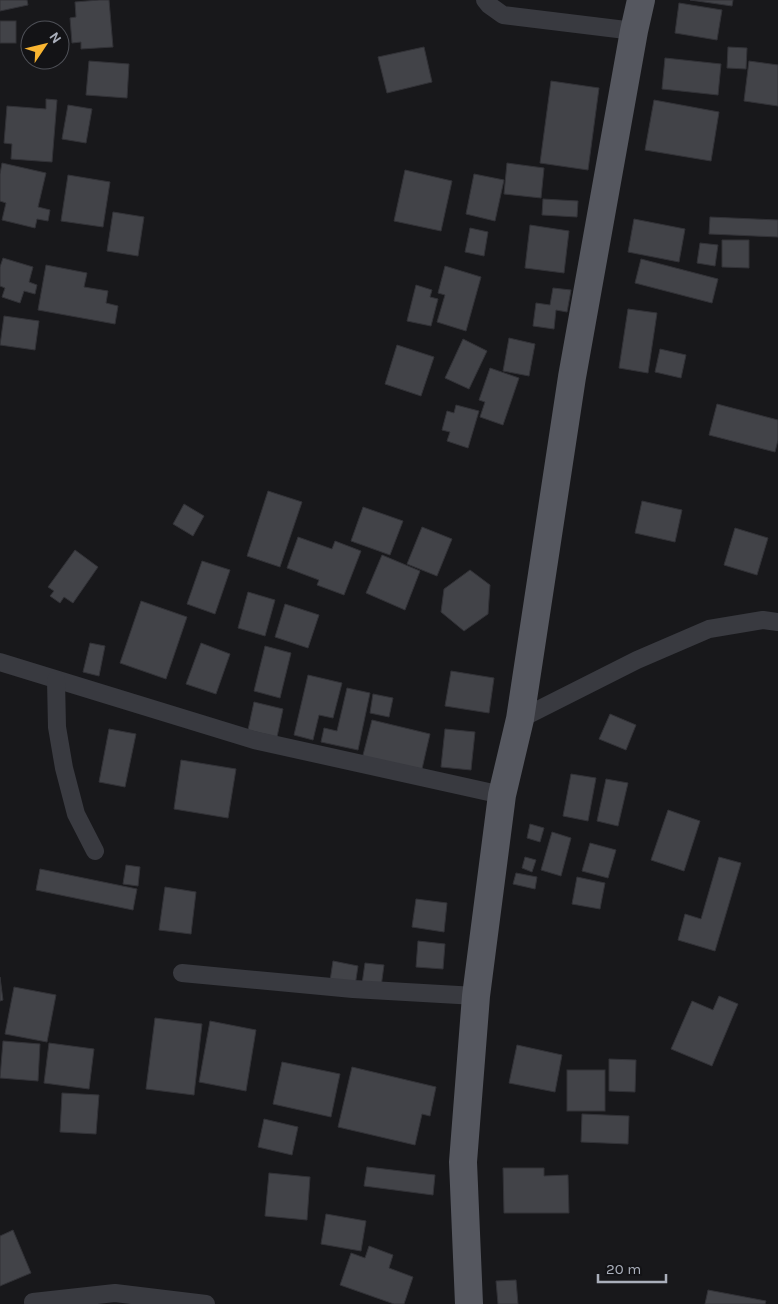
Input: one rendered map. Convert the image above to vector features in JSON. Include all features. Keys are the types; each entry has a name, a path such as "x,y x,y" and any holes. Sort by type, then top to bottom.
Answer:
{"main road":[{"path":"469,1304 463,1162 476,996 502,795 520,719 572,377 641,0"}],"street":[{"path":"485,0 503,15 634,31"},
{"path":"520,719 637,660 709,629 763,620 778,622"},
{"path":"0,662 254,740 502,795"},
{"path":"56,680 57,727 64,768 76,814 95,851"},
{"path":"182,973 353,989 476,996"},
{"path":"33,1302 115,1293 206,1304"}],"building":[{"path":"0,0 27,0 28,5 0,11"},
{"path":"109,0 113,47 81,49 81,42 72,43 70,18 76,17 75,2"},
{"path":"690,0 733,0 732,6"},
{"path":"679,3 722,10 717,40 675,33"},
{"path":"0,21 16,21 16,43 0,43"},
{"path":"424,47 432,82 387,93 378,57"},
{"path":"728,47 747,48 746,69 727,68"},
{"path":"665,58 721,64 718,95 662,89"},
{"path":"89,61 129,64 127,98 86,95"},
{"path":"749,61 778,65 778,106 744,101"},
{"path":"551,81 599,88 588,170 540,163"},
{"path":"46,99 57,100 52,162 11,159 12,144 4,143 7,106 46,109"},
{"path":"654,100 719,112 711,161 645,150"},
{"path":"68,105 92,109 86,143 62,139"},
{"path":"2,163 46,173 38,207 50,210 48,221 37,219 35,228 2,220 6,203 0,201"},
{"path":"507,163 544,168 541,198 504,194"},
{"path":"405,170 452,181 441,231 394,221"},
{"path":"474,174 504,180 495,221 466,214"},
{"path":"68,175 110,182 103,227 61,221"},
{"path":"543,199 578,201 577,217 542,215"},
{"path":"113,212 144,217 138,256 107,251"},
{"path":"710,217 778,220 778,237 709,234"},
{"path":"634,219 685,229 679,262 628,252"},
{"path":"530,225 569,231 564,273 525,268"},
{"path":"470,228 488,232 484,256 465,252"},
{"path":"722,240 749,240 749,268 722,267"},
{"path":"700,243 718,245 715,266 697,263"},
{"path":"3,258 33,267 29,282 37,285 35,294 24,291 20,303 2,297 5,288 0,286 0,267"},
{"path":"641,259 718,279 712,303 635,283"},
{"path":"46,265 87,273 84,287 108,291 106,303 118,306 115,324 38,310"},
{"path":"445,266 481,277 466,331 437,322 445,295 438,293"},
{"path":"416,285 432,290 430,297 438,299 431,326 407,321"},
{"path":"553,288 571,290 567,312 556,310 554,329 533,326 536,303 550,305"},
{"path":"628,309 657,313 648,373 619,368"},
{"path":"4,316 39,321 35,350 0,345"},
{"path":"509,338 535,344 529,376 503,371"},
{"path":"463,339 487,351 469,389 445,378"},
{"path":"397,345 434,357 421,396 385,384"},
{"path":"660,349 686,355 681,378 655,372"},
{"path":"490,368 519,378 503,425 480,417 485,402 479,400"},
{"path":"717,404 778,420 778,440 775,452 709,435"},
{"path":"456,405 479,411 468,448 447,441 450,432 442,430 447,411 454,413"},
{"path":"268,491 302,502 280,567 247,556"},
{"path":"642,501 682,510 675,542 635,533"},
{"path":"184,504 204,516 193,536 173,524"},
{"path":"363,507 403,521 390,555 351,541"},
{"path":"422,527 452,539 437,576 407,564"},
{"path":"735,528 768,538 757,575 724,565"},
{"path":"298,537 332,549 335,541 361,551 344,595 317,585 319,580 287,568"},
{"path":"75,550 98,567 73,603 64,597 60,603 50,596 54,591 48,587"},
{"path":"382,555 420,571 405,610 366,593"},
{"path":"202,561 230,570 215,614 187,604"},
{"path":"470,570 490,585 488,614 464,631 441,612 444,589"},
{"path":"248,592 275,600 265,636 238,628"},
{"path":"141,601 187,617 166,679 120,663"},
{"path":"285,604 319,615 308,648 275,637"},
{"path":"90,643 105,646 99,676 83,672"},
{"path":"201,643 230,654 216,694 186,684"},
{"path":"265,646 291,653 280,698 254,691"},
{"path":"451,671 494,678 489,713 445,706"},
{"path":"308,675 342,683 333,718 319,715 313,740 294,735"},
{"path":"347,688 370,693 358,750 321,742 324,728 337,731"},
{"path":"373,694 393,698 389,717 370,713"},
{"path":"254,702 283,709 277,737 248,730"},
{"path":"610,714 636,725 626,750 599,739"},
{"path":"372,720 430,734 422,769 362,759"},
{"path":"109,729 136,734 125,787 99,782"},
{"path":"445,729 475,732 471,770 441,767"},
{"path":"181,760 236,769 228,818 174,809"},
{"path":"571,774 596,778 588,821 563,816"},
{"path":"606,779 628,783 618,826 597,821"},
{"path":"668,810 700,821 684,871 651,860"},
{"path":"530,824 544,828 540,842 527,838"},
{"path":"552,832 571,838 561,876 541,870"},
{"path":"590,843 616,850 608,878 582,871"},
{"path":"525,857 536,860 532,872 522,868"},
{"path":"719,857 741,863 715,951 678,940 685,914 701,919"},
{"path":"126,865 140,867 138,886 123,884"},
{"path":"40,869 137,889 133,910 36,890"},
{"path":"516,873 537,877 535,889 513,884"},
{"path":"577,877 605,883 600,909 572,904"},
{"path":"165,887 196,892 191,934 159,930"},
{"path":"416,899 447,903 444,932 412,927"},
{"path":"418,941 445,944 443,969 416,967"},
{"path":"333,961 358,966 355,986 330,981"},
{"path":"365,963 384,965 381,987 362,984"},
{"path":"0,977 3,1000 0,1001"},
{"path":"14,987 56,995 47,1042 5,1034"},
{"path":"719,996 738,1004 712,1066 671,1049 692,1001 713,1010"},
{"path":"155,1018 202,1024 194,1095 146,1089"},
{"path":"210,1021 256,1030 246,1091 199,1082"},
{"path":"3,1041 40,1044 38,1081 0,1078"},
{"path":"49,1043 94,1049 89,1089 44,1083"},
{"path":"517,1045 562,1055 555,1092 509,1083"},
{"path":"609,1059 636,1060 635,1092 609,1091"},
{"path":"282,1062 340,1074 331,1117 273,1104"},
{"path":"352,1067 436,1087 430,1116 422,1114 415,1145 338,1127"},
{"path":"567,1070 605,1070 605,1111 567,1111"},
{"path":"62,1093 99,1095 96,1134 60,1132"},
{"path":"582,1114 629,1116 628,1144 581,1142"},
{"path":"264,1119 298,1127 292,1155 258,1147"},
{"path":"367,1167 435,1175 433,1195 364,1186"},
{"path":"503,1168 544,1168 544,1176 568,1175 569,1213 504,1213"},
{"path":"269,1173 310,1177 307,1220 265,1216"},
{"path":"326,1214 366,1221 361,1251 321,1244"},
{"path":"13,1230 31,1273 0,1286 0,1236"},
{"path":"369,1246 393,1255 389,1268 413,1277 404,1304 394,1304 340,1285 351,1253 365,1258"},
{"path":"516,1280 518,1304 498,1304 496,1281"},
{"path":"708,1290 766,1301 765,1304 705,1304"}]}
